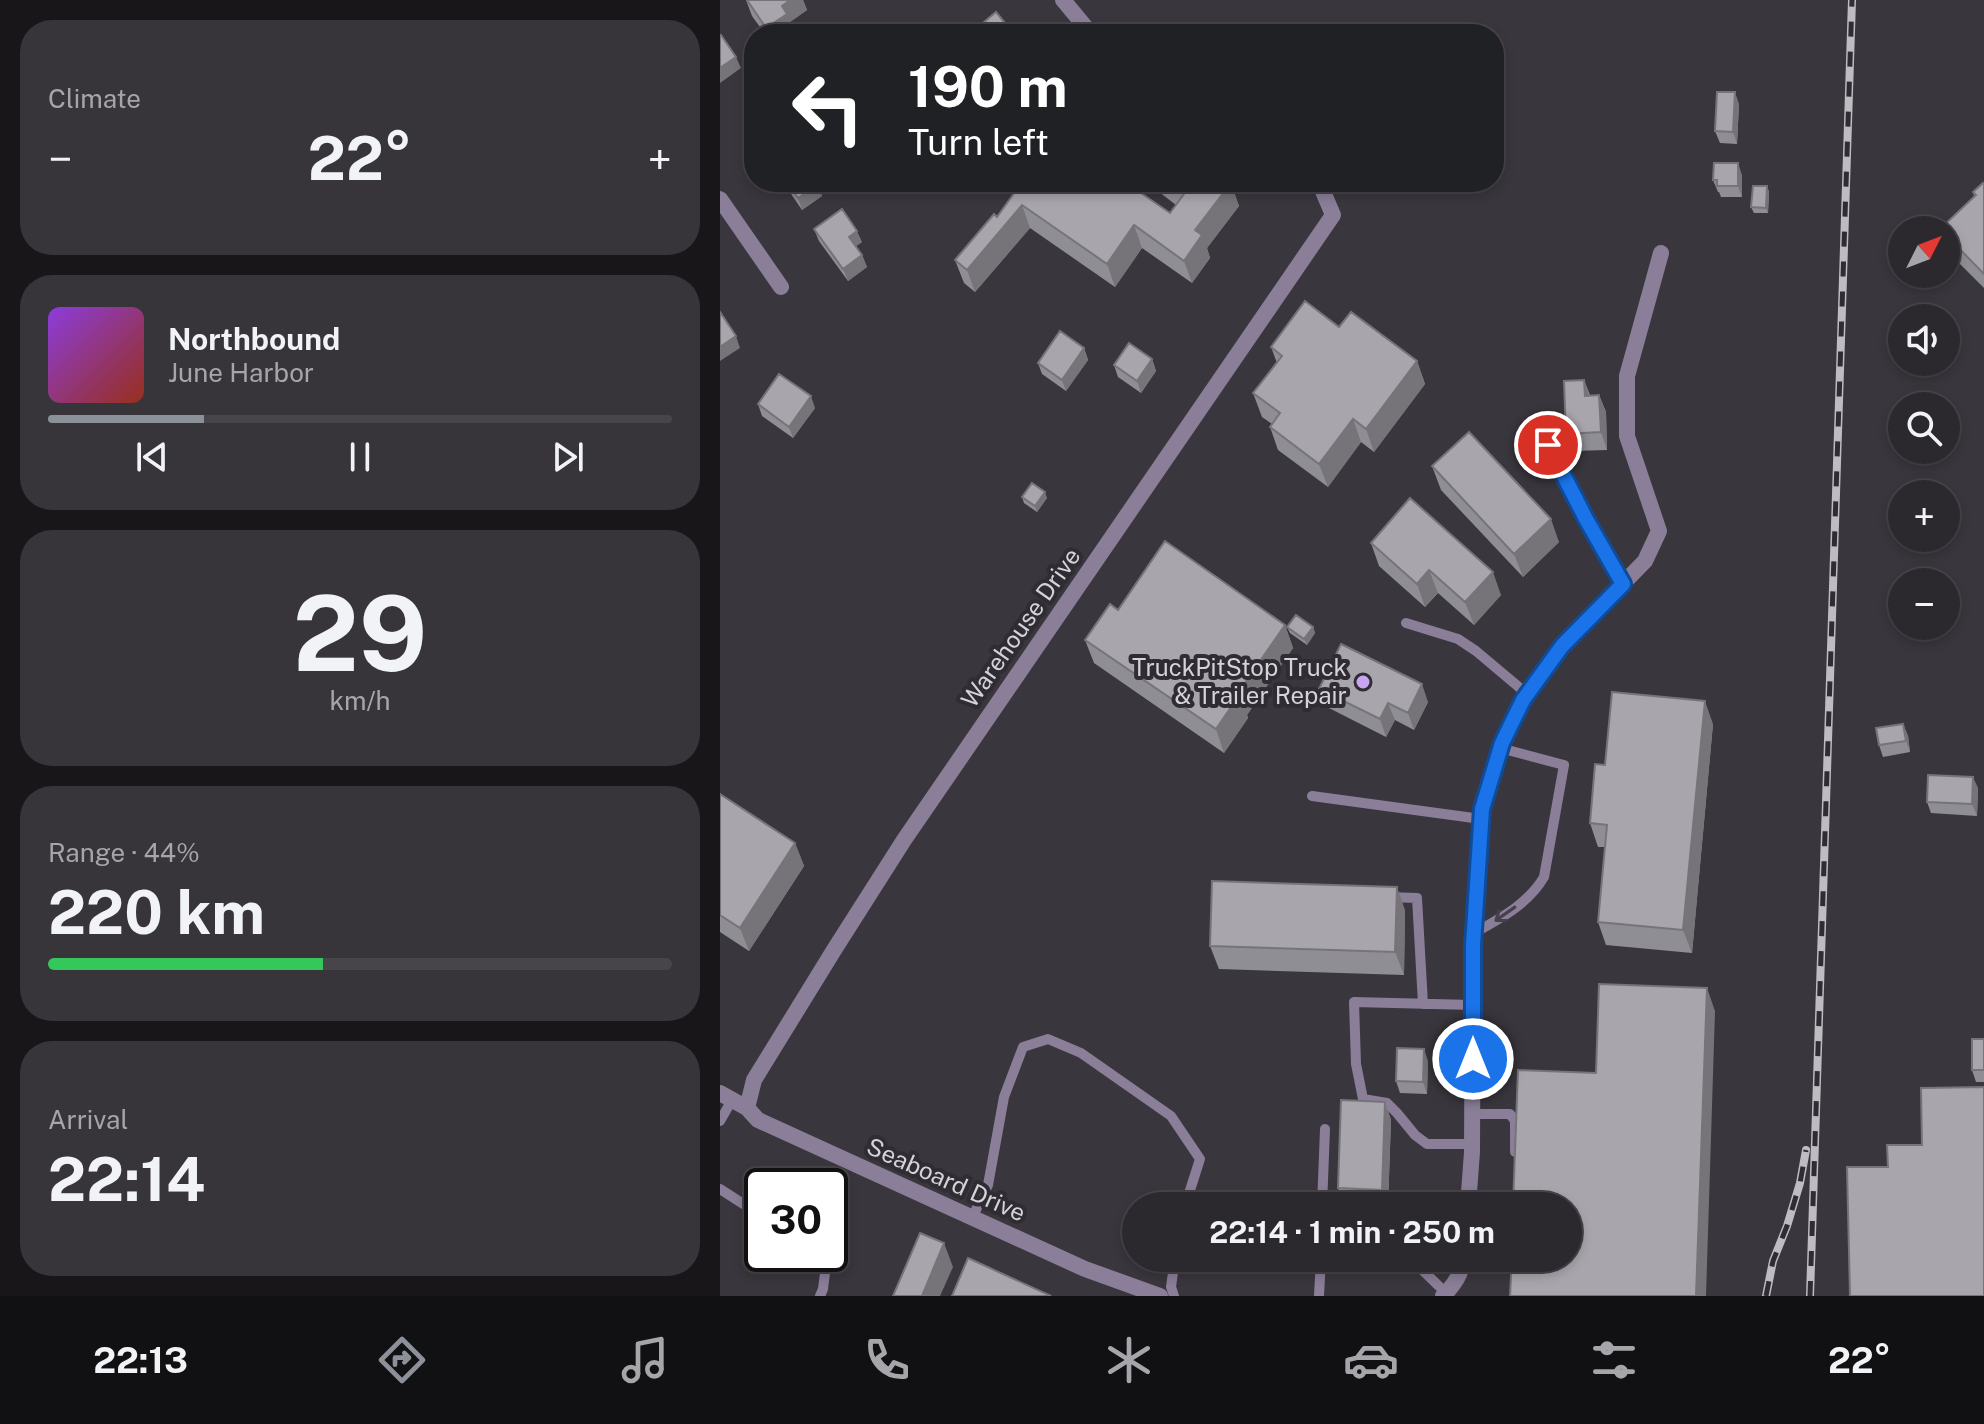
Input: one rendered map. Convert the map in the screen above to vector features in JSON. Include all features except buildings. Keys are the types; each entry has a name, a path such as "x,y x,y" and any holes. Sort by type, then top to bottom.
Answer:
{"street":[{"path":"1063,0 1083,24"},
{"name":"Warehouse Drive","path":"747,1108 754,1080 904,840 1333,215 1323,192"},
{"path":"720,199 781,287"},
{"path":"1469,1192 1473,1144 1474,933 1482,809 1500,748 1527,694 1562,646 1645,561 1659,531 1627,436 1627,376 1661,253"},
{"name":"Seaboard Drive","path":"726,1096 747,1108 758,1120 1085,1269 1160,1296"},
{"path":"1444,1295 1460,1272"}],"lane":[{"path":"1548,445 1623,584"},
{"path":"1406,623 1458,639 1527,694"},
{"path":"1474,933 1503,917 1535,892 1544,877 1564,765 1500,748"},
{"path":"1312,796 1481,819"},
{"path":"1374,896 1417,898 1423,1004"},
{"path":"1473,1005 1354,1002 1356,1064 1363,1099 1387,1103 1427,1144 1473,1144"},
{"path":"972,1218 988,1185 1004,1097 1023,1047 1048,1039 1081,1053 1171,1116 1200,1159 1189,1192"},
{"path":"720,1121 726,1096"},
{"path":"1473,1114 1510,1114 1515,1121 1515,1163"},
{"path":"1323,1192 1325,1129"},
{"path":"720,1189 744,1204"},
{"path":"820,1296 825,1272"},
{"path":"1173,1272 1171,1287 1174,1296"},
{"path":"1319,1296 1320,1272"},
{"path":"1423,1272 1444,1295"}],"railway":[{"path":"1810,1296 1852,0"},
{"path":"1766,1296 1773,1261 1800,1183 1806,1150"}],"place":[{"name":"TruckPitStop Truck & Trailer Repair","path":"1363,682"}],"route":[{"path":"1473,1059 1473,945 1482,809 1502,743 1523,700 1562,646 1623,584 1548,445"}]}
